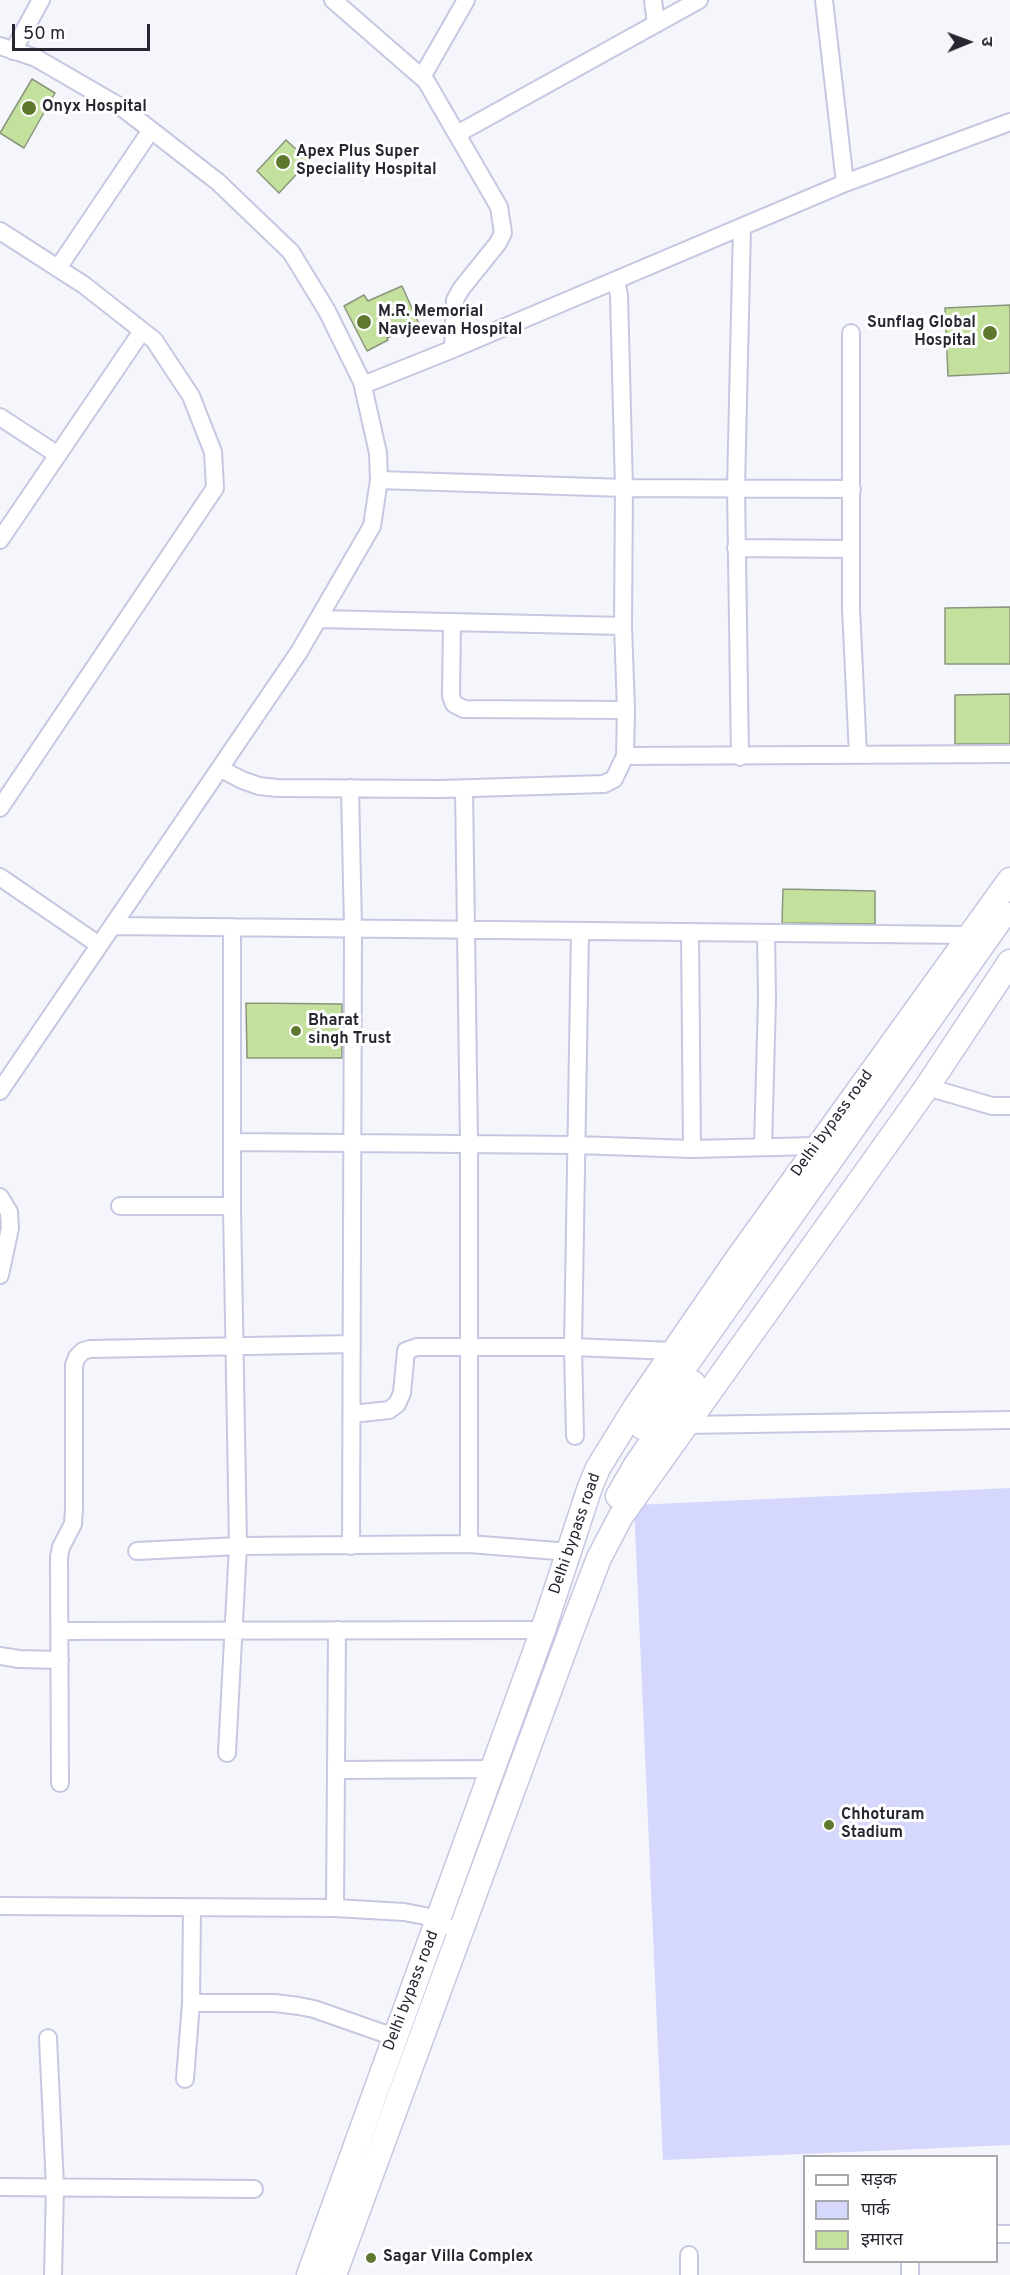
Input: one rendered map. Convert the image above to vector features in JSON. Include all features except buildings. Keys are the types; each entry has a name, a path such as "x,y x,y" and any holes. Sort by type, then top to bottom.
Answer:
{"main road":[{"name":"Delhi bypass road","path":"309,2275 543,1630 598,1468 673,1352 817,1146 1010,880"},
{"path":"615,1528 615,1503 621,1488 1010,906"},
{"path":"585,1501 593,1499 601,1490 646,1421 1010,933"},
{"name":"Delhi bypass road","path":"334,2275 599,1558 621,1516 927,1087 1010,962"}],"street":[{"path":"0,1091 299,652 372,526 379,480 378,453 363,385 327,311 291,252 218,182 124,109 36,58 7,48 41,0"},
{"path":"333,0 422,77 499,207 502,233 498,243 461,289 455,300 453,349"},
{"path":"422,77 466,0"},
{"path":"653,0 656,24"},
{"path":"457,134 699,0"},
{"path":"824,0 845,183"},
{"path":"363,385 616,281 845,183 1010,122"},
{"path":"58,268 151,130"},
{"path":"740,757 736,488 742,227"},
{"path":"0,231 84,285 154,340 191,396 213,452 215,488 0,807"},
{"path":"221,769 259,786 464,788 604,784 614,779 625,756 626,710 623,626 624,488 619,295 616,281"},
{"path":"0,540 142,331"},
{"path":"851,333 851,608 858,755"},
{"path":"0,417 58,455"},
{"path":"379,480 624,488 852,489"},
{"path":"736,548 851,549"},
{"path":"318,619 623,626"},
{"path":"452,623 451,696 454,704 464,709 626,710"},
{"path":"625,756 1010,754"},
{"path":"351,788 353,928 351,1546"},
{"path":"464,788 469,1144 469,1544"},
{"path":"0,877 99,945"},
{"path":"113,926 969,935"},
{"path":"227,1753 238,1546 231,1206 232,927"},
{"path":"575,1436 573,1347 580,931"},
{"path":"690,932 692,1149"},
{"path":"763,1147 767,999 766,933"},
{"path":"927,1087 992,1106 1010,1106"},
{"path":"233,1142 577,1145 692,1149 817,1146"},
{"path":"0,1197 9,1212 10,1228 0,1275"},
{"path":"120,1206 231,1206"},
{"path":"60,1783 59,1557 73,1524 74,1365 77,1357 83,1351 90,1349 352,1344"},
{"path":"352,1414 389,1410 397,1404 402,1393 406,1351 417,1347 573,1347 673,1352"},
{"path":"684,1425 1010,1420"},
{"path":"137,1551 238,1546 469,1544 570,1552"},
{"path":"336,1908 337,1630"},
{"path":"60,1631 543,1630"},
{"path":"0,1656 60,1660"},
{"path":"337,1770 492,1769"},
{"path":"0,1906 192,1909 336,1908 404,1912 438,1921 459,1934"},
{"path":"185,2079 191,2003 192,1909"},
{"path":"191,2003 275,2003 299,2006 314,2009 394,2037"},
{"path":"48,2038 55,2187 53,2275"},
{"path":"0,2187 254,2189"},
{"path":"689,2255 689,2275"}],"green space":[{"name":"Chhoturam Stadium","path":"1010,1488 1010,2145 663,2160 634,1505"}],"place":[{"name":"Onyx Hospital","path":"29,108"},
{"name":"Apex Plus Super Speciality Hospital","path":"283,162"},
{"name":"M.R. Memorial Navjeevan Hospital","path":"364,322"},
{"name":"Sunflag Global Hospital","path":"990,333"},
{"name":"Bharat singh Trust","path":"296,1031"},
{"name":"Chhoturam Stadium","path":"829,1825"},
{"name":"Sagar Villa Complex","path":"371,2258"}]}
